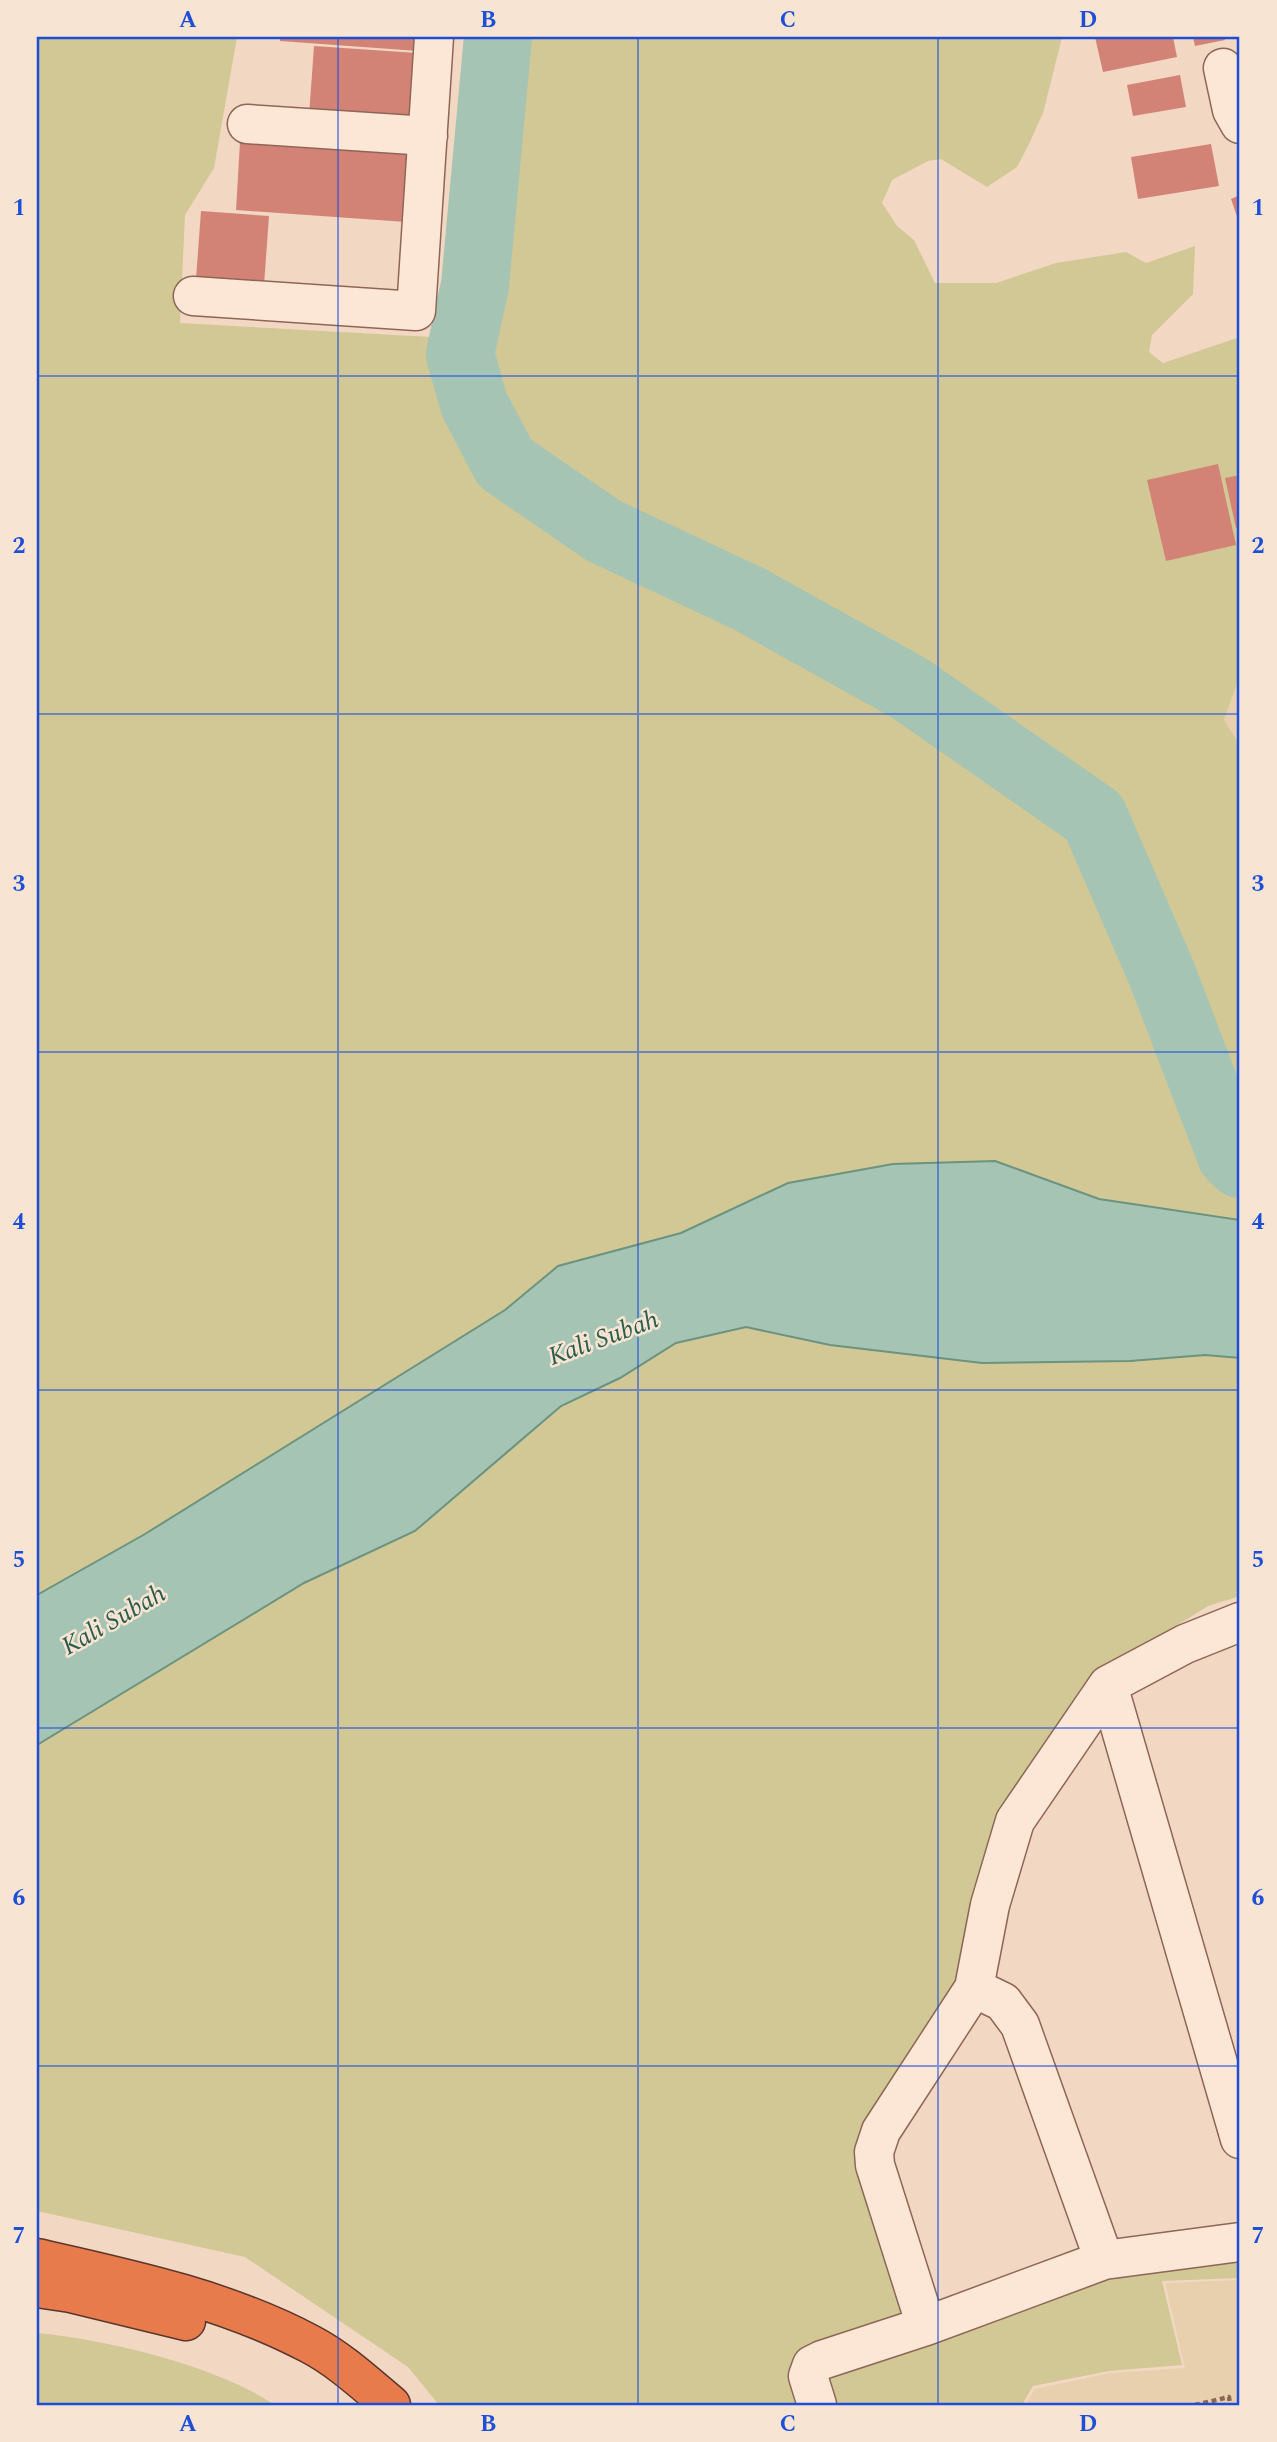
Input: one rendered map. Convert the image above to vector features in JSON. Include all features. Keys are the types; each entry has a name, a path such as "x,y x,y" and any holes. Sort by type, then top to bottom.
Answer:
{"highway":[{"path":"37,2258 143,2282 244,2313 313,2345 391,2405"},
{"path":"37,2288 175,2317 244,2341 308,2372 352,2405"}],"street":[{"path":"193,296 416,311 434,37"},
{"path":"1223,68 1232,110 1240,124"},
{"path":"247,124 428,136"},
{"path":"926,2326 875,2165 874,2152 881,2131 974,1988 990,1905 1015,1821 1108,1685 1185,1644 1240,1622"},
{"path":"1108,1685 1240,2139"},
{"path":"974,1988 1003,2002 1020,2025 1104,2260"},
{"path":"817,2405 807,2376 812,2365 1104,2260 1240,2242"}],"path":[{"path":"1195,2405 1229,2397 1230,2405"}],"shaded area":[{"path":"37,37 237,37 214,168 185,215 180,323 431,337 500,317 516,104 529,37 1062,37 1043,113 1017,167 987,187 941,159 928,161 892,180 882,203 897,226 914,240 935,283 996,283 1056,263 1126,252 1146,263 1195,246 1193,294 1152,335 1149,352 1163,363 1240,337 1240,675 1224,720 1240,745 1240,1220 1099,1199 995,1161 788,1183 681,1233 558,1266 505,1310 145,1534 37,1595"},
{"path":"1240,675 1240,745 1224,720"},
{"path":"746,1327 830,1345 982,1363 1130,1361 1205,1355 1240,1358 1240,1596 1208,1606 1097,1675 961,1988 879,2109 911,2319 803,2353 804,2405 439,2405 408,2367 245,2257 37,2211 37,1745 304,1583 415,1531 561,1406 620,1378 676,1343"},
{"path":"1240,2253 1240,2278 1162,2281 1182,2365 1109,2371 1033,2386 1022,2405 829,2405 824,2373 1112,2270"},
{"path":"1240,2280 1240,2405 1025,2405 1035,2389 1110,2373 1185,2368 1165,2283"},
{"path":"37,2333 128,2348 192,2366 275,2405 37,2405"}],"water":[{"name":"Kali Subah","path":"995,1161 1099,1199 1240,1220 1240,1358 1205,1355 1130,1361 982,1363 830,1345 746,1327 676,1343 620,1378 561,1406 415,1531 304,1583 37,1745 37,1595 145,1534 505,1310 558,1266 681,1233 788,1183 893,1164"}],"building":[{"path":"280,37 419,37 418,51 280,41"},
{"path":"1095,37 1173,37 1177,57 1103,72"},
{"path":"1193,37 1224,37 1225,40 1195,46"},
{"path":"314,46 417,53 412,124 309,116"},
{"path":"1180,75 1186,107 1133,116 1127,85"},
{"path":"240,142 411,154 406,222 236,210"},
{"path":"1211,144 1219,186 1138,199 1131,157"},
{"path":"1240,195 1240,225 1231,199"},
{"path":"201,211 269,216 264,285 196,279"},
{"path":"1218,464 1236,545 1166,561 1147,480"},
{"path":"1240,475 1240,527 1236,528 1225,478"}],"waterway":[{"path":"498,37 475,285 460,354 474,404 505,463 604,531 749,599 909,688 1094,817 1161,972 1231,1155 1240,1164"}]}
